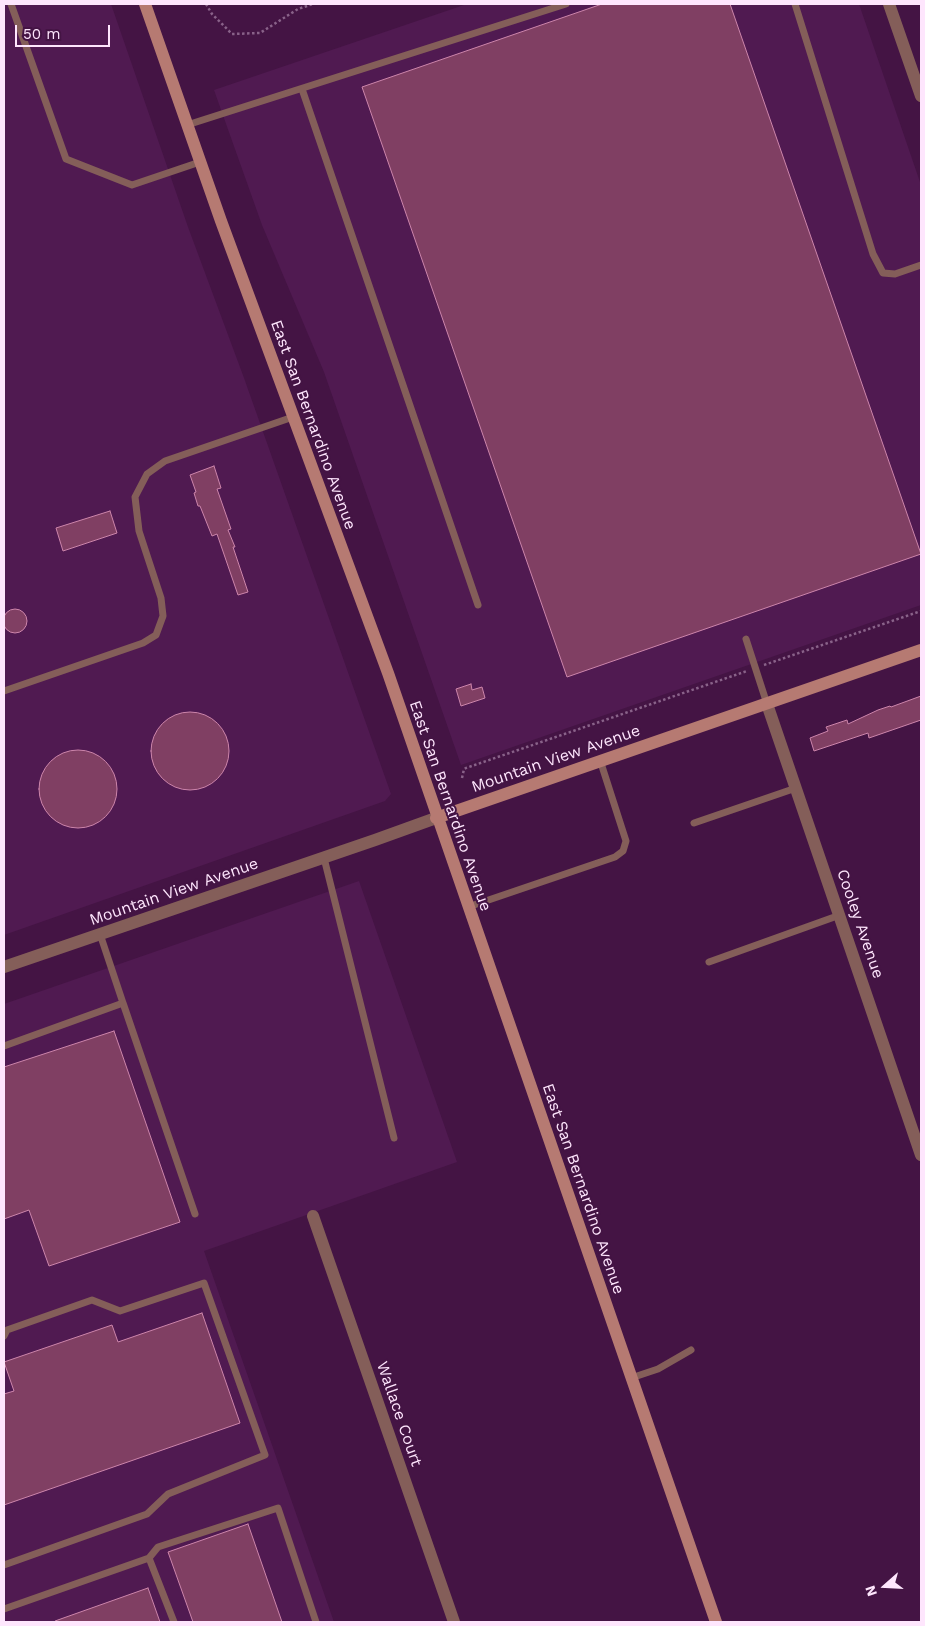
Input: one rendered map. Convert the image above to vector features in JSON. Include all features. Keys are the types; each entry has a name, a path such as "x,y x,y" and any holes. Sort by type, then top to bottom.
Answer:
{"main road":[{"name":"East San Bernardino Avenue","path":"145,4 200,162 390,682 716,1622"},
{"name":"Mountain View Avenue","path":"436,818 921,650"}],"street":[{"path":"889,4 921,96"},
{"name":"Cooley Avenue","path":"767,704 921,1155"},
{"name":"Mountain View Avenue","path":"4,967 436,818"},
{"name":"Wallace Court","path":"314,1216 454,1622"}],"lane":[{"path":"11,4 66,159 132,184 200,162"},
{"path":"187,125 566,4"},
{"path":"795,4 873,254 882,273 895,274 921,265"},
{"path":"302,89 478,605"},
{"path":"4,691 143,643 156,635 163,616 161,598 139,531 135,498 147,474 165,461 293,416"},
{"path":"746,639 767,704"},
{"path":"468,907 615,858 623,851 626,841 600,760"},
{"path":"694,823 796,788"},
{"path":"324,858 394,1138"},
{"path":"709,962 840,915"},
{"path":"100,934 194,1214"},
{"path":"4,1046 124,1003"},
{"path":"4,1336 7,1330 92,1300 120,1312 204,1283 265,1455 168,1494 147,1514 4,1565"},
{"path":"631,1378 658,1369 691,1350"},
{"path":"4,1609 149,1558 158,1547 278,1508 316,1622"},
{"path":"149,1558 174,1622"}],"path":[{"path":"206,4 212,14 232,34 260,33 298,9 313,4"},
{"path":"462,778 466,768 921,611"}],"shaded area":[{"path":"4,4 111,4 188,227 244,378 391,794 385,801 4,935"},
{"path":"467,4 859,4 921,185 921,605 461,765 324,372 262,225 214,90"},
{"path":"359,881 457,1162 204,1251 334,1622 4,1622 4,1004"}],"building":[{"path":"602,4 730,4 921,554 567,677 362,87"},
{"path":"214,466 221,488 217,489 231,529 228,530 248,592 238,595 217,534 212,536 200,506 198,506 194,493 196,492 190,475"},
{"path":"110,511 117,533 63,551 56,528"},
{"path":"15,609 20,610 26,616 26,626 20,632 15,633 10,632 4,626 3,621 4,616 10,610"},
{"path":"471,684 472,690 482,687 485,698 461,706 456,689"},
{"path":"921,696 921,720 869,738 868,733 814,751 810,738 828,731 826,727 847,720 848,724 878,710"},
{"path":"190,712 205,715 222,729 226,736 229,751 226,766 212,783 205,787 190,790 175,787 158,773 154,766 151,751 154,736 168,719 175,715"},
{"path":"78,750 93,753 110,767 114,774 117,789 114,804 100,821 93,825 78,828 63,825 46,811 42,804 39,789 42,774 56,757 63,753"},
{"path":"114,1031 180,1222 49,1266 29,1210 4,1219 4,1067"},
{"path":"202,1313 240,1423 4,1505 4,1394 14,1391 4,1362 112,1325 118,1342"},
{"path":"248,1524 282,1622 193,1622 168,1552"},
{"path":"148,1588 160,1622 55,1622 55,1621"}]}
